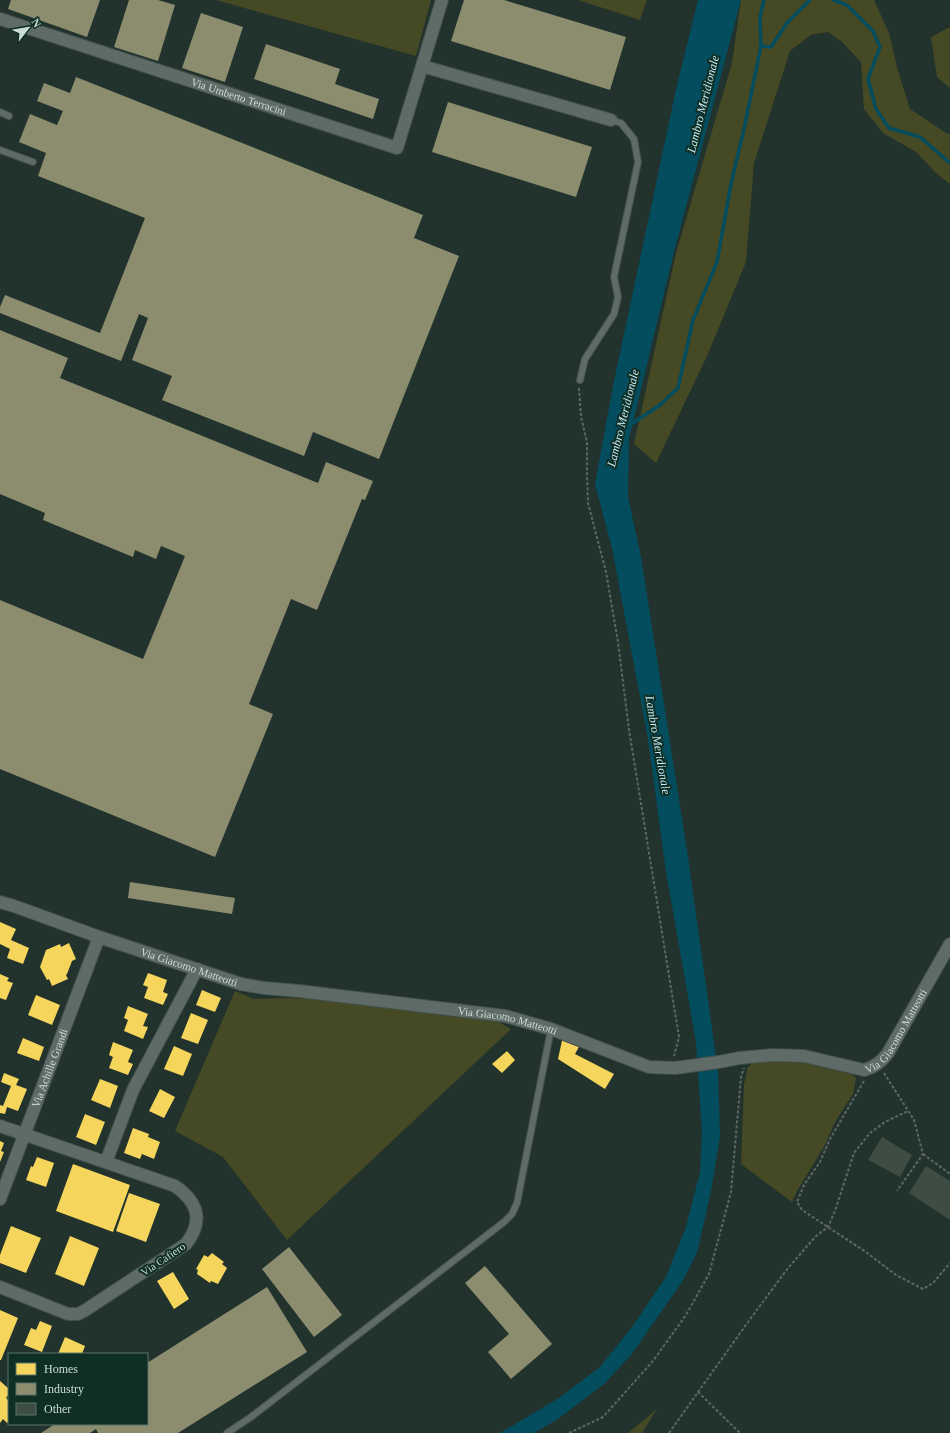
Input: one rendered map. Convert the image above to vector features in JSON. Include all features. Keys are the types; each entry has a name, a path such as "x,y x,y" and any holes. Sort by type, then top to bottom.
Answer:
{"street":[{"name":"Via Umberto Terracini","path":"0,18 397,148 442,0"},
{"path":"422,66 611,120"},
{"name":"Via Giacomo Matteotti","path":"0,902 99,937 241,984 264,988 505,1016 551,1029 649,1067 668,1068 695,1066 747,1057 772,1056 804,1056 864,1070 875,1066 888,1053 950,944"},
{"name":"Via Achille Grandi","path":"0,1198 99,937"},
{"path":"106,1162 133,1090 198,970"},
{"name":"Via Cafiero","path":"0,1126 176,1186 185,1192 192,1202 196,1212 196,1226 192,1236 186,1244 78,1314 68,1314 0,1287"}],"lane":[{"path":"0,112 9,116"},
{"path":"580,380 585,359 614,314 618,297 614,277 638,162 634,139 621,124 611,120"},
{"path":"0,150 33,162"},
{"path":"227,1433 264,1408 504,1222 512,1214 517,1203 551,1029"}],"path":[{"path":"580,380 579,388 581,417 587,442 588,503 606,572 618,642 629,730 679,1037 675,1055 668,1068"},
{"path":"569,1433 602,1417 653,1361 686,1315 709,1274 732,1192 741,1078 747,1057"},
{"path":"950,1174 923,1154 914,1120 875,1066 840,1122 820,1162 804,1185 797,1202 802,1210 866,1252 896,1275 923,1289 933,1283 950,1263"},
{"path":"670,1433 788,1268 816,1236 828,1227 836,1211 854,1153 870,1133 885,1122 908,1111"},
{"path":"897,1191 923,1154"},
{"path":"698,1392 740,1433"}],"green space":[{"path":"216,0 431,0 416,56"},
{"path":"578,0 647,0 640,20"},
{"path":"741,0 874,0 889,33 898,71 910,109 946,133 950,134 950,184 937,174 916,152 883,133 864,109 861,62 842,42 828,32 811,35 790,51 754,163 746,262 707,356 656,463 634,444 676,253 732,63"},
{"path":"950,27 950,88 937,77 931,37"},
{"path":"235,991 254,999 291,998 352,1001 447,1016 495,1020 511,1029 287,1240 223,1157 175,1131"},
{"path":"756,1060 793,1060 848,1071 856,1078 853,1094 835,1122 825,1145 792,1202 741,1164 744,1084 748,1067"},
{"path":"657,1409 642,1433 628,1433"}],"water":[{"name":"Lambro Meridionale","path":"698,0 741,0 674,252 629,439 628,497 641,557 688,857 718,1072 720,1137 711,1191 697,1253 682,1282 631,1355 604,1384 558,1419 534,1433 500,1433 559,1398 600,1367 632,1327 666,1277 686,1227 700,1172 702,1133 696,1042 666,872 648,739 612,548 595,484 613,386 677,85"}],"building: Homes":[{"path":"0,922 16,929 11,940 29,948 23,964 7,958 10,949 0,944"},
{"path":"69,943 76,959 72,961 66,975 68,979 52,986 49,979 47,980 40,967 46,950 60,944 61,947"},
{"path":"148,973 167,980 163,992 168,994 163,1005 144,998 148,987 143,985"},
{"path":"0,974 9,978 7,981 13,983 6,1000 0,998"},
{"path":"202,990 221,998 215,1012 196,1005"},
{"path":"36,995 60,1005 52,1025 28,1015"},
{"path":"128,1006 148,1014 143,1026 148,1027 143,1039 124,1031 128,1020 124,1018"},
{"path":"191,1013 208,1020 198,1044 181,1038"},
{"path":"563,1036 580,1045 575,1054 614,1074 605,1089 558,1059"},
{"path":"23,1038 44,1047 39,1061 17,1053"},
{"path":"113,1042 133,1050 128,1062 133,1064 128,1075 109,1068 113,1057 109,1055"},
{"path":"174,1046 192,1054 183,1076 164,1069"},
{"path":"507,1051 515,1060 502,1073 492,1064"},
{"path":"4,1073 19,1079 16,1085 27,1089 18,1111 7,1107 5,1114 0,1113 0,1105 3,1106 11,1086 1,1082"},
{"path":"100,1079 118,1086 110,1108 91,1100"},
{"path":"160,1089 175,1097 164,1118 149,1111"},
{"path":"85,1114 105,1122 96,1145 76,1137"},
{"path":"133,1128 149,1134 148,1137 160,1142 154,1159 142,1154 140,1159 124,1153"},
{"path":"0,1141 4,1143 1,1151 4,1152 0,1162"},
{"path":"37,1157 54,1163 46,1187 26,1180 31,1166 33,1167"},
{"path":"73,1164 130,1185 113,1232 56,1211"},
{"path":"129,1193 160,1204 146,1242 116,1231"},
{"path":"11,1226 41,1238 26,1273 0,1263 0,1255"},
{"path":"70,1236 99,1248 84,1286 55,1274"},
{"path":"212,1253 224,1262 222,1264 227,1268 218,1284 211,1281 210,1283 197,1274 198,1270 196,1269 204,1255 208,1257"},
{"path":"173,1272 189,1299 174,1309 157,1281"},
{"path":"0,1310 18,1318 1,1360 0,1360"},
{"path":"40,1321 52,1326 42,1352 24,1345 31,1328 36,1330"},
{"path":"65,1337 85,1346 82,1353 58,1353"},
{"path":"0,1381 8,1388 8,1395 6,1398 8,1400 8,1422 7,1423 3,1419 0,1423"}],"building: Industry":[{"path":"11,0 100,0 87,37 8,9"},
{"path":"129,0 158,0 175,5 158,61 114,47"},
{"path":"464,0 504,0 626,37 610,90 451,41"},
{"path":"201,13 243,27 225,82 182,68"},
{"path":"266,44 340,69 335,84 379,99 373,119 254,79"},
{"path":"76,77 423,215 414,238 459,256 379,459 313,432 304,456 162,400 172,376 132,360 148,318 139,314 121,361 0,313 0,307 5,295 100,333 145,218 38,176 46,153 19,142 30,114 57,125 63,111 37,101 44,83 70,93"},
{"path":"448,102 592,147 576,197 432,152"},
{"path":"0,330 68,358 60,378 318,483 326,462 373,481 365,500 362,499 317,610 291,599 249,704 273,714 215,857 0,769 0,600 143,659 185,556 161,546 156,559 135,550 133,557 43,520 45,513 0,494"},
{"path":"130,882 235,898 232,914 128,898"},
{"path":"289,1247 342,1315 314,1337 262,1269"},
{"path":"485,1266 552,1344 511,1379 488,1352 509,1334 465,1283"},
{"path":"267,1287 307,1352 178,1433 98,1433 96,1429 90,1433 41,1433 53,1425 148,1425 148,1362"}],"building: Other":[{"path":"882,1137 912,1155 900,1177 868,1160"},
{"path":"926,1166 950,1181 950,1220 909,1193"}],"waterway":[{"name":"Lambro Meridionale","path":"630,425 660,405 678,388 693,320 717,262 731,184 761,46 760,17 764,0"},
{"path":"761,46 771,47 787,23 810,0"},
{"path":"833,0 847,5 873,31 880,47 868,79 876,109 889,128 920,137 950,163"}]}
